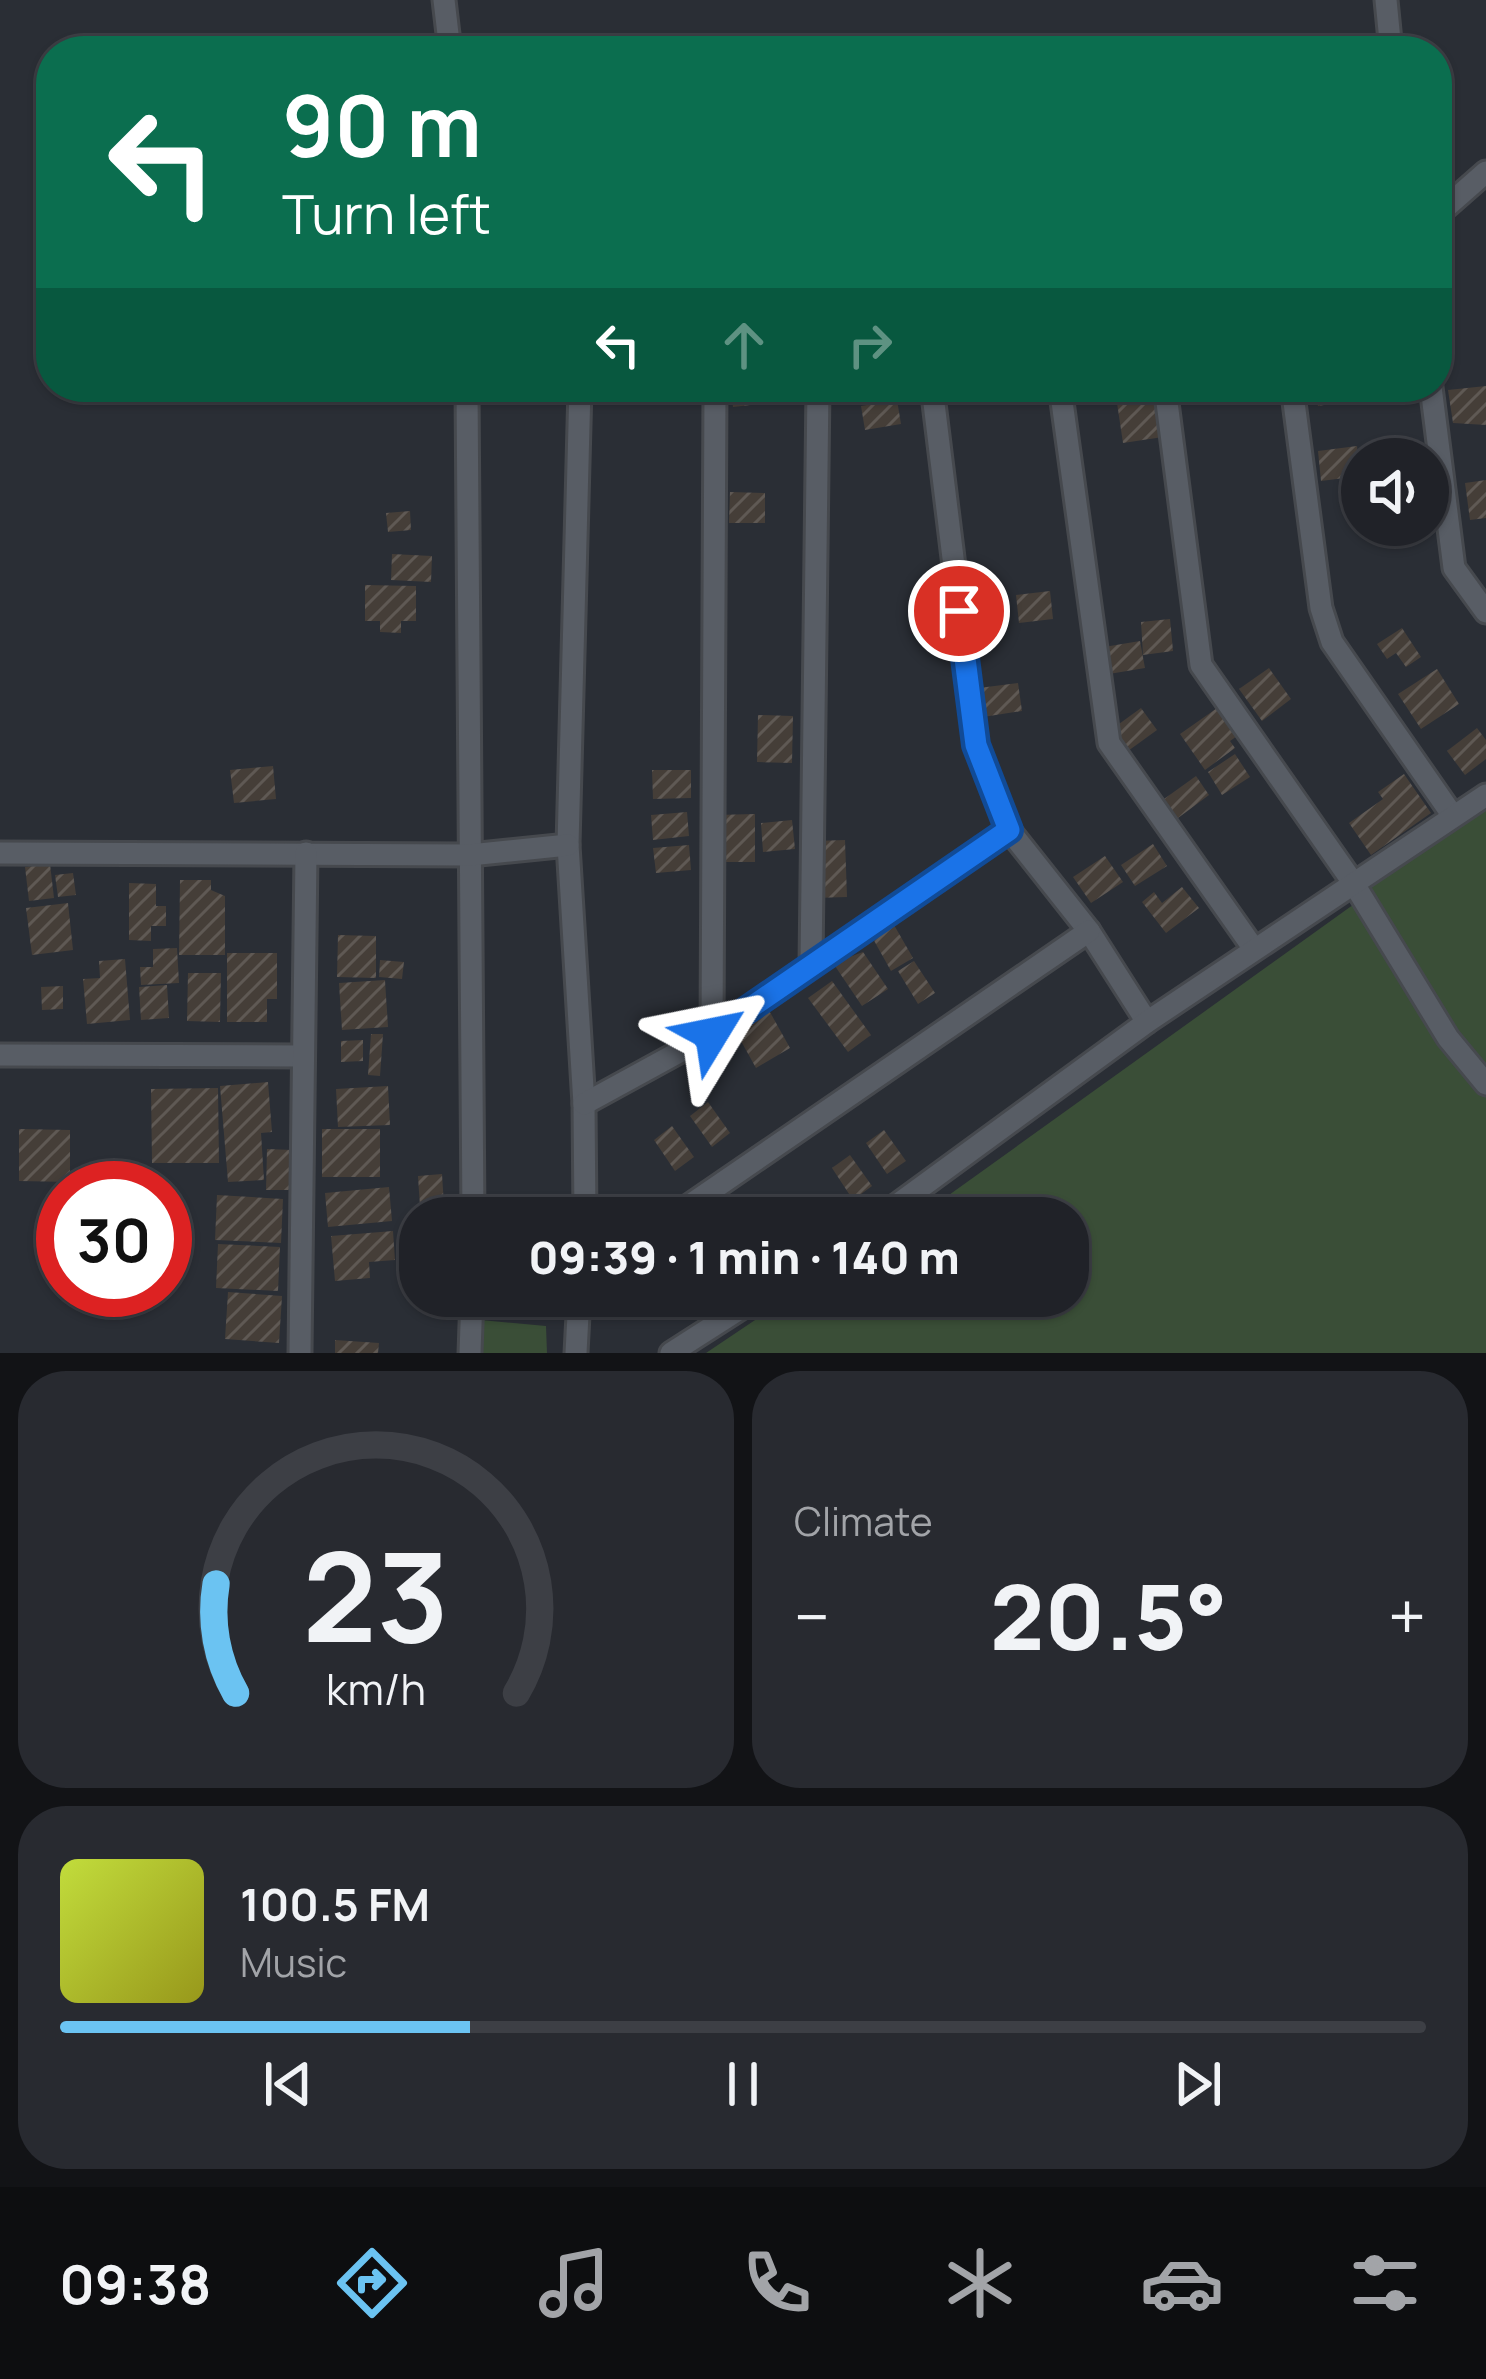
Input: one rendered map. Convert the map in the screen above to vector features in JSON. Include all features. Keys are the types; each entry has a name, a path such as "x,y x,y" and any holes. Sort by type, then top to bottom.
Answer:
{"street":[{"path":"444,0 448,36"},
{"path":"1386,0 1390,36"},
{"path":"1452,202 1486,172"},
{"path":"467,402 473,1197"},
{"path":"580,402 568,845 584,1104 585,1197"},
{"path":"712,1034 715,402"},
{"path":"811,965 818,402"},
{"path":"934,402 976,745 1009,830 1089,931 1147,1022"},
{"path":"1062,402 1108,742 1254,950"},
{"path":"1167,402 1202,665 1354,884 1448,1038 1486,1084"},
{"path":"1294,402 1321,608 1332,642 1453,816"},
{"path":"1433,402 1454,568 1486,612"},
{"path":"908,1197 1147,1022 1486,795"},
{"path":"584,1104 712,1034 1009,830"},
{"path":"0,853 470,855 568,845"},
{"path":"300,1353 306,853"},
{"path":"702,1197 1089,931"},
{"path":"0,1055 300,1055"},
{"path":"470,1353 471,1317"},
{"path":"576,1353 578,1317"},
{"path":"671,1353 727,1317"}],"green space":[{"path":"1486,797 1486,1353 706,1353 760,1317 1089,1317 1089,1197 946,1197 1357,902 1355,882"},
{"path":"470,1319 546,1326 547,1353 469,1353"}],"building":[{"path":"1486,386 1486,425 1453,423 1452,390"},
{"path":"732,402 769,402 769,403 733,407"},
{"path":"897,402 901,424 865,430 861,406"},
{"path":"1158,402 1163,437 1123,443 1117,403"},
{"path":"1341,448 1341,478 1321,481 1318,451"},
{"path":"1486,480 1486,518 1470,520 1465,483"},
{"path":"730,492 765,493 765,523 729,523"},
{"path":"410,511 411,530 388,532 386,513"},
{"path":"392,554 432,556 431,582 391,580"},
{"path":"365,585 416,586 416,621 401,621 401,633 380,632 380,621 365,621"},
{"path":"1050,591 1053,619 1019,623 1016,595"},
{"path":"1170,619 1173,651 1143,655 1141,622"},
{"path":"1402,628 1421,657 1406,667 1396,653 1387,659 1377,644"},
{"path":"1140,641 1145,668 1103,675 1098,648"},
{"path":"1269,668 1291,699 1262,721 1239,689"},
{"path":"1437,669 1459,704 1421,729 1398,694"},
{"path":"1018,683 1022,711 983,717 979,688"},
{"path":"1220,706 1240,734 1230,741 1235,748 1205,770 1180,734"},
{"path":"1141,708 1157,730 1128,751 1112,729"},
{"path":"758,715 793,716 792,763 757,762"},
{"path":"1477,728 1486,740 1486,759 1465,775 1447,751"},
{"path":"1235,754 1250,777 1222,795 1208,772"},
{"path":"273,766 276,799 234,803 230,770"},
{"path":"652,770 691,770 691,798 653,799"},
{"path":"1404,774 1431,813 1371,855 1349,823 1383,799 1378,792"},
{"path":"1196,776 1209,795 1178,818 1164,799"},
{"path":"687,812 689,836 653,840 651,815"},
{"path":"755,814 755,862 715,862 715,815"},
{"path":"792,820 795,849 763,852 761,823"},
{"path":"845,840 847,897 815,898 813,841"},
{"path":"1153,844 1167,866 1135,886 1121,865"},
{"path":"689,845 691,870 656,873 653,848"},
{"path":"1105,856 1123,882 1091,903 1073,877"},
{"path":"50,864 54,898 29,901 25,867"},
{"path":"73,873 76,895 58,897 55,875"},
{"path":"180,880 211,880 211,890 225,896 225,955 179,955"},
{"path":"129,883 156,884 156,906 166,906 166,926 151,926 151,941 129,940"},
{"path":"1182,887 1199,908 1166,933 1142,902 1154,892 1162,903"},
{"path":"68,903 73,950 32,955 26,908"},
{"path":"894,925 913,958 891,971 872,937"},
{"path":"338,935 376,936 376,978 337,977"},
{"path":"177,948 179,983 141,985 140,967 153,967 153,949"},
{"path":"863,952 888,989 862,1006 833,963"},
{"path":"227,953 277,953 277,999 267,999 267,1022 227,1022"},
{"path":"125,959 130,1020 87,1024 83,979 100,978 99,961"},
{"path":"380,960 404,962 402,979 379,977"},
{"path":"914,961 935,993 918,1004 898,971"},
{"path":"188,973 221,973 220,1022 187,1021"},
{"path":"385,980 388,1027 342,1030 339,983"},
{"path":"832,981 871,1035 848,1052 808,998"},
{"path":"167,985 169,1018 141,1020 139,987"},
{"path":"63,986 63,1009 42,1010 41,987"},
{"path":"766,1005 790,1048 756,1068 732,1025"},
{"path":"371,1034 383,1034 380,1076 368,1075"},
{"path":"363,1040 363,1061 341,1062 341,1041"},
{"path":"268,1082 272,1132 261,1133 264,1180 228,1182 220,1086"},
{"path":"388,1086 390,1125 338,1127 336,1089"},
{"path":"218,1088 219,1163 152,1161 151,1089"},
{"path":"708,1102 730,1133 712,1147 690,1116"},
{"path":"672,1126 694,1157 675,1171 654,1140"},
{"path":"19,1129 70,1130 70,1161 36,1161 36,1181 19,1181"},
{"path":"322,1129 380,1129 380,1177 322,1177"},
{"path":"884,1130 906,1161 887,1174 866,1143"},
{"path":"267,1149 293,1150 292,1190 266,1190"},
{"path":"850,1155 872,1186 851,1197 832,1168"},
{"path":"442,1174 443,1197 419,1197 418,1176"},
{"path":"389,1187 392,1221 328,1227 325,1193"},
{"path":"217,1195 283,1199 281,1243 215,1240"},
{"path":"393,1231 395,1260 369,1262 370,1278 335,1281 331,1236"},
{"path":"218,1244 280,1247 278,1291 216,1288"},
{"path":"228,1292 282,1296 279,1343 225,1339"},
{"path":"335,1340 379,1343 378,1353 335,1353"}],"route":[{"path":"712,1034 1009,830 976,745 959,611"}]}
